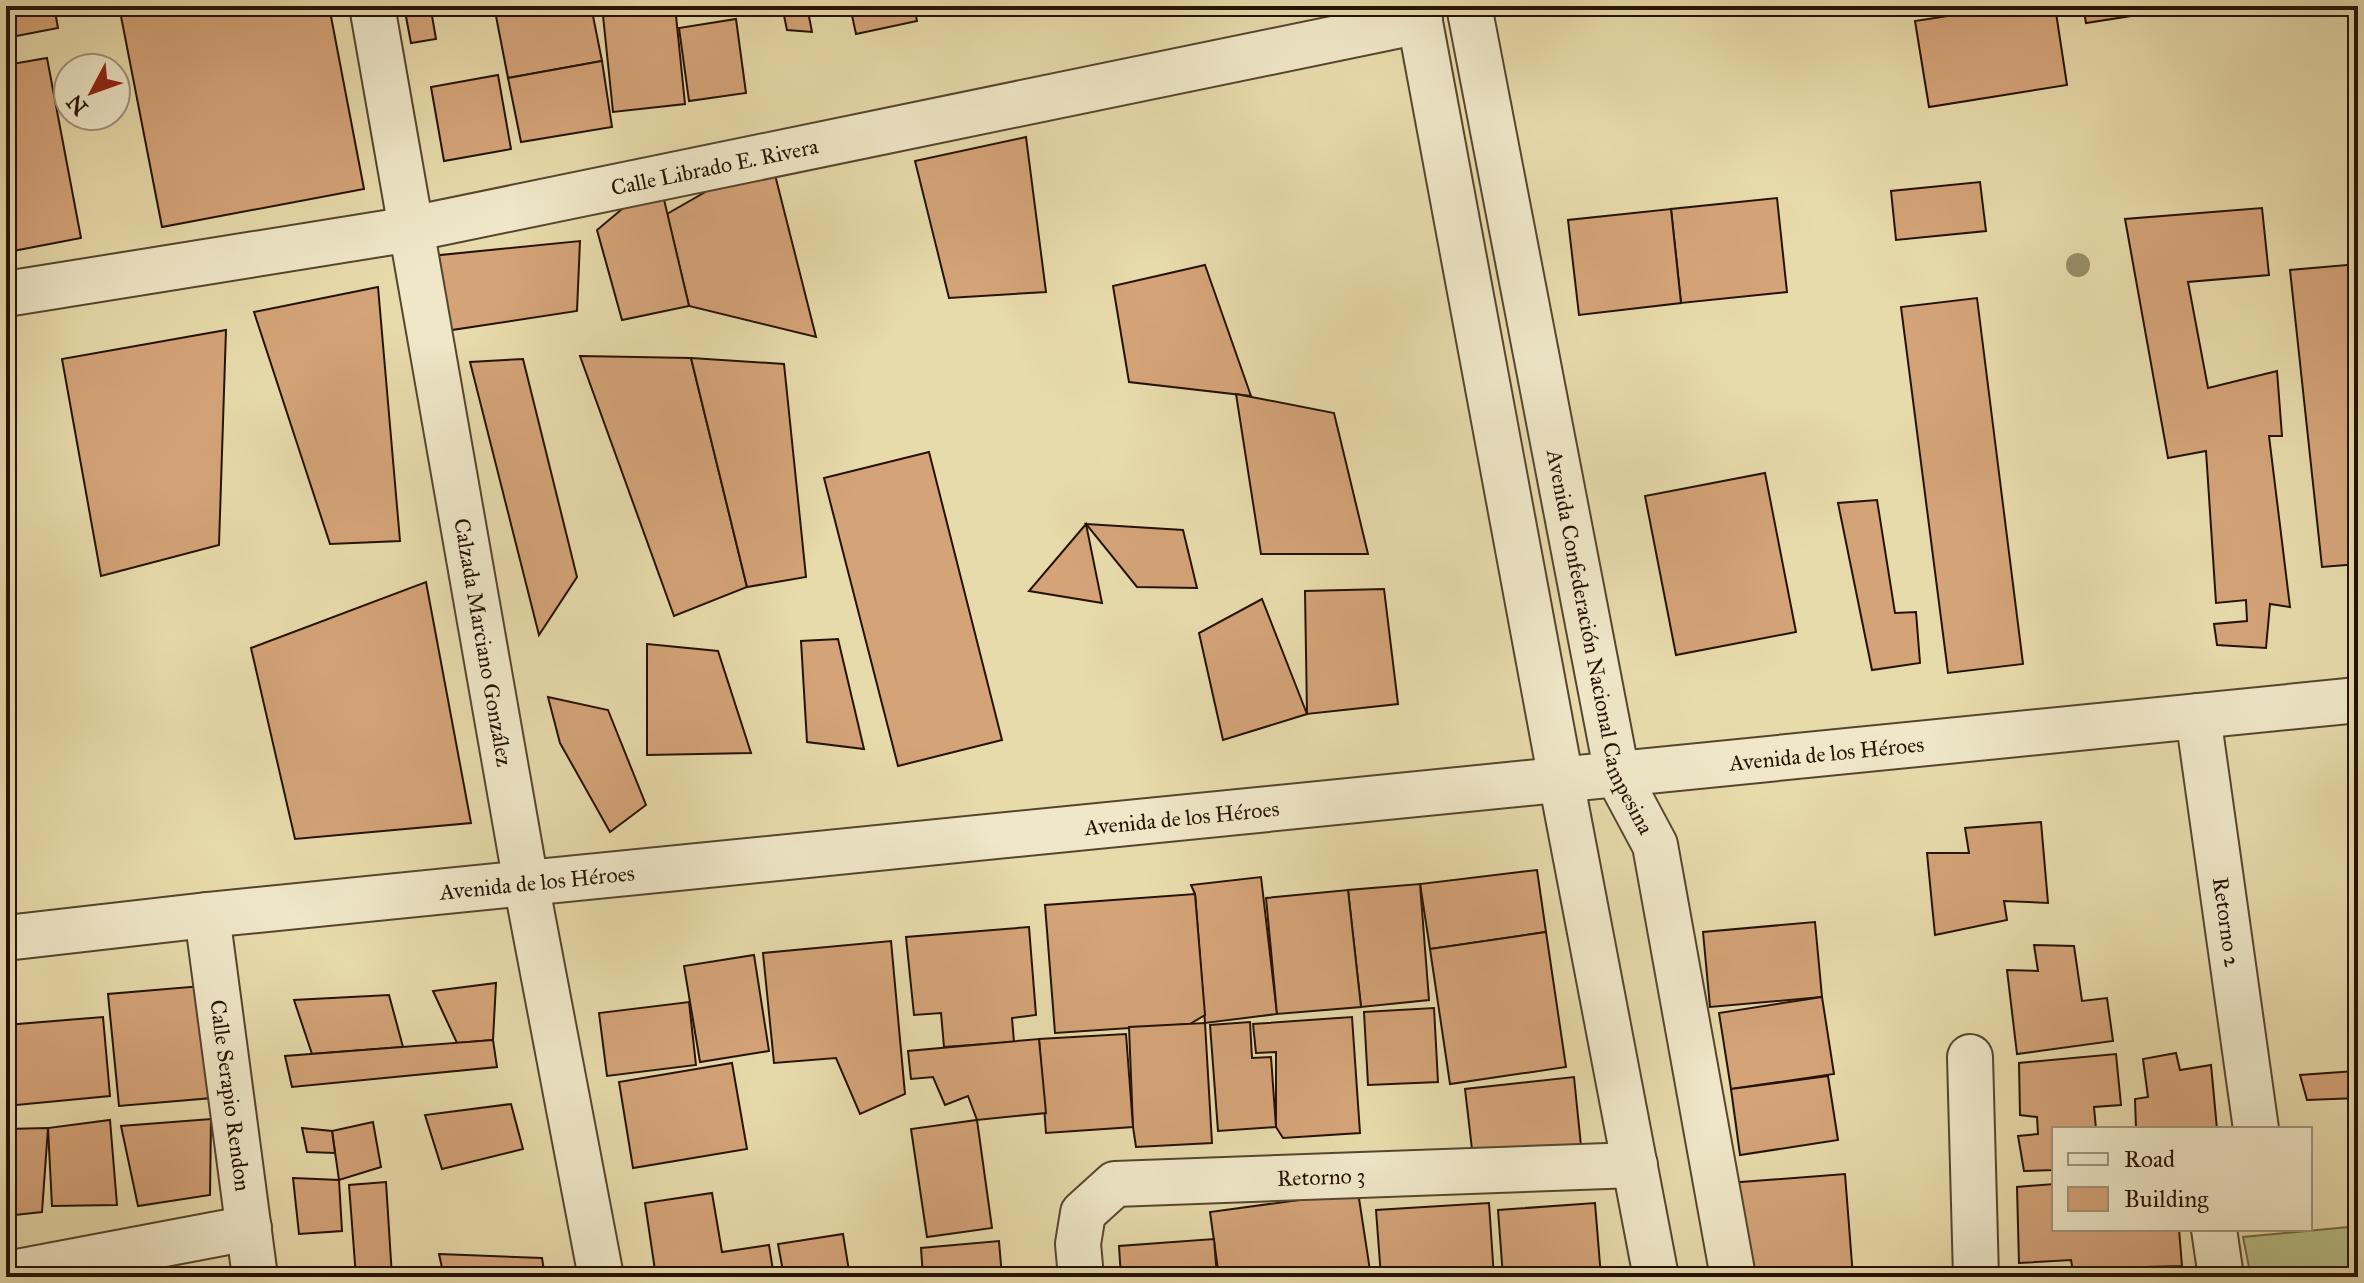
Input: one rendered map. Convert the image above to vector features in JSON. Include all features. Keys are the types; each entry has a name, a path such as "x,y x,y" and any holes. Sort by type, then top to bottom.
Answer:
{"street":[{"name":"Calzada Marciano González","path":"372,6 526,883 601,1277"},
{"name":"Avenida Confederación Nacional Campesina","path":"1469,6 1617,774 1655,845 1733,1277"},
{"name":"Calle Librado E. Rivera","path":"6,294 411,229 1419,13"},
{"path":"1419,13 1656,1277"},
{"path":"1465,259 1515,252"},
{"name":"Avenida de los Héroes","path":"6,938 207,915 2358,700"},
{"name":"Retorno 2","path":"2198,716 2256,1127"},
{"name":"Calle Serapio Rendon","path":"207,915 255,1277"},
{"path":"1970,1057 1976,1277"},
{"name":"Retorno 3","path":"1081,1277 1078,1244 1083,1213 1115,1184 1635,1165"},
{"path":"6,1274 249,1228"},
{"path":"2214,1231 2221,1277"}],"green space":[{"path":"2358,1226 2358,1277 2251,1277 2243,1237"}],"building":[{"path":"6,6 54,6 58,28 6,38"},
{"path":"119,6 329,6 364,189 162,227 132,73 132,52 128,52"},
{"path":"404,6 452,6 431,10 436,39 411,43"},
{"path":"520,6 591,6 602,61 508,78 495,11"},
{"path":"602,6 675,6 685,104 613,112"},
{"path":"782,6 807,6 812,32 787,30"},
{"path":"850,6 914,6 917,21 856,34"},
{"path":"2012,6 2055,6 2067,85 1929,107 1915,21"},
{"path":"2083,6 2150,6 2151,13 2086,23"},
{"path":"2216,6 2259,6 2217,11"},
{"path":"736,19 746,93 689,101 679,28"},
{"path":"47,58 52,84 52,132 61,132 81,238 13,251 6,213 6,65"},
{"path":"602,61 612,127 521,142 508,78"},
{"path":"498,75 511,149 444,161 431,87"},
{"path":"1026,137 1046,292 949,298 915,161"},
{"path":"770,155 816,337 689,306 667,214"},
{"path":"659,178 689,306 622,320 597,230"},
{"path":"1980,182 1986,231 1896,240 1891,191"},
{"path":"1777,198 1787,292 1681,303 1671,209"},
{"path":"2262,208 2269,275 2188,282 2208,388 2277,371 2282,436 2269,436 2290,607 2270,604 2266,648 2217,645 2214,624 2247,621 2246,600 2216,603 2206,451 2168,458 2125,219"},
{"path":"1671,209 1681,303 1579,315 1568,220"},
{"path":"580,241 577,311 445,331 431,256"},
{"path":"2358,264 2358,564 2322,567 2290,270"},
{"path":"1205,265 1251,396 1129,382 1113,286"},
{"path":"378,287 400,541 330,544 254,312"},
{"path":"1977,298 2023,664 1948,673 1901,307"},
{"path":"226,330 219,545 101,576 62,359"},
{"path":"580,356 691,358 747,587 674,616"},
{"path":"691,358 784,364 806,577 747,587"},
{"path":"523,359 577,577 539,635 470,362"},
{"path":"1236,394 1334,413 1368,554 1261,554"},
{"path":"929,452 1002,740 898,766 824,478"},
{"path":"1765,473 1796,632 1676,655 1645,496"},
{"path":"1877,500 1895,613 1916,612 1920,663 1872,670 1838,503"},
{"path":"1086,524 1102,603 1029,591"},
{"path":"1086,524 1183,530 1197,588 1137,587"},
{"path":"426,582 471,823 295,839 251,648"},
{"path":"1384,589 1398,704 1307,714 1305,591"},
{"path":"1262,599 1307,714 1223,740 1199,633"},
{"path":"838,639 864,749 807,742 801,641"},
{"path":"647,644 718,651 751,753 647,755"},
{"path":"548,697 608,710 646,805 610,832 560,743"},
{"path":"2041,822 2048,903 2004,901 2007,920 1935,935 1927,853 1969,853 1965,828"},
{"path":"1537,870 1546,932 1430,949 1420,884"},
{"path":"1261,877 1277,1014 1205,1023 1195,894 1191,885"},
{"path":"1420,884 1429,1000 1361,1007 1348,890"},
{"path":"1348,890 1361,1007 1277,1014 1266,898"},
{"path":"1195,894 1205,1015 1190,1024 1055,1033 1045,905"},
{"path":"1815,922 1822,997 1710,1007 1703,932"},
{"path":"1029,927 1036,1015 1012,1018 1014,1042 944,1047 941,1013 914,1015 906,937"},
{"path":"1546,932 1566,1067 1450,1084 1430,949"},
{"path":"891,941 905,1094 860,1114 836,1058 774,1063 763,953"},
{"path":"2034,945 2074,946 2082,1001 2107,998 2113,1041 2017,1054 2007,970 2038,971"},
{"path":"754,955 769,1051 700,1062 684,966"},
{"path":"496,983 493,1040 457,1043 433,991"},
{"path":"202,986 212,1098 119,1106 108,994"},
{"path":"389,995 403,1047 312,1054 294,1000"},
{"path":"1822,997 1834,1074 1731,1089 1719,1013"},
{"path":"689,1002 696,1065 607,1076 599,1013"},
{"path":"1434,1008 1438,1082 1368,1085 1364,1012"},
{"path":"103,1017 110,1096 6,1106 6,1025"},
{"path":"1352,1017 1360,1133 1283,1138 1276,1127 1276,1052 1256,1053 1253,1024"},
{"path":"1250,1022 1252,1058 1271,1057 1276,1127 1218,1131 1210,1025"},
{"path":"1205,1023 1212,1143 1136,1147 1129,1027"},
{"path":"1126,1034 1133,1127 1046,1133 1039,1039"},
{"path":"1039,1039 1046,1113 977,1120 968,1096 945,1105 933,1077 911,1079 908,1051"},
{"path":"493,1040 497,1067 292,1087 285,1056"},
{"path":"2176,1053 2180,1070 2211,1065 2217,1127 2136,1127 2135,1099 2148,1097 2143,1059"},
{"path":"2116,1054 2121,1105 2094,1107 2096,1127 2052,1127 2052,1170 2024,1171 2018,1136 2038,1134 2037,1117 2020,1115 2019,1063"},
{"path":"732,1063 747,1149 633,1168 619,1082"},
{"path":"2355,1071 2358,1098 2307,1100 2300,1075"},
{"path":"1828,1076 1838,1140 1740,1155 1731,1089"},
{"path":"1574,1077 1581,1146 1473,1158 1465,1089"},
{"path":"511,1104 523,1149 442,1169 425,1115"},
{"path":"211,1119 210,1195 138,1206 121,1126"},
{"path":"110,1120 117,1205 52,1206 48,1128"},
{"path":"977,1120 992,1228 927,1237 911,1129"},
{"path":"373,1122 381,1167 339,1180 332,1131"},
{"path":"48,1128 42,1212 6,1216 6,1129"},
{"path":"302,1128 332,1131 335,1153 307,1152"},
{"path":"1845,1174 1853,1277 1746,1277 1728,1183"},
{"path":"293,1178 339,1180 342,1231 299,1234"},
{"path":"386,1182 392,1277 356,1277 349,1185"},
{"path":"2052,1184 2052,1231 2179,1231 2182,1266 2108,1268 2102,1277 2074,1277 2071,1260 2019,1263 2017,1187"},
{"path":"1358,1192 1371,1277 1219,1277 1210,1212"},
{"path":"712,1193 722,1252 769,1245 774,1277 656,1277 645,1203"},
{"path":"1489,1203 1494,1277 1381,1277 1376,1210"},
{"path":"1595,1203 1601,1277 1503,1277 1498,1210"},
{"path":"843,1234 850,1277 784,1277 778,1244"},
{"path":"1214,1239 1217,1277 1121,1277 1119,1246"},
{"path":"999,1241 1002,1277 923,1277 921,1248"},
{"path":"439,1254 542,1258 545,1277 444,1277"},
{"path":"356,1273 356,1277 306,1277"},
{"path":"1037,1273 1038,1277 996,1277"}]}
